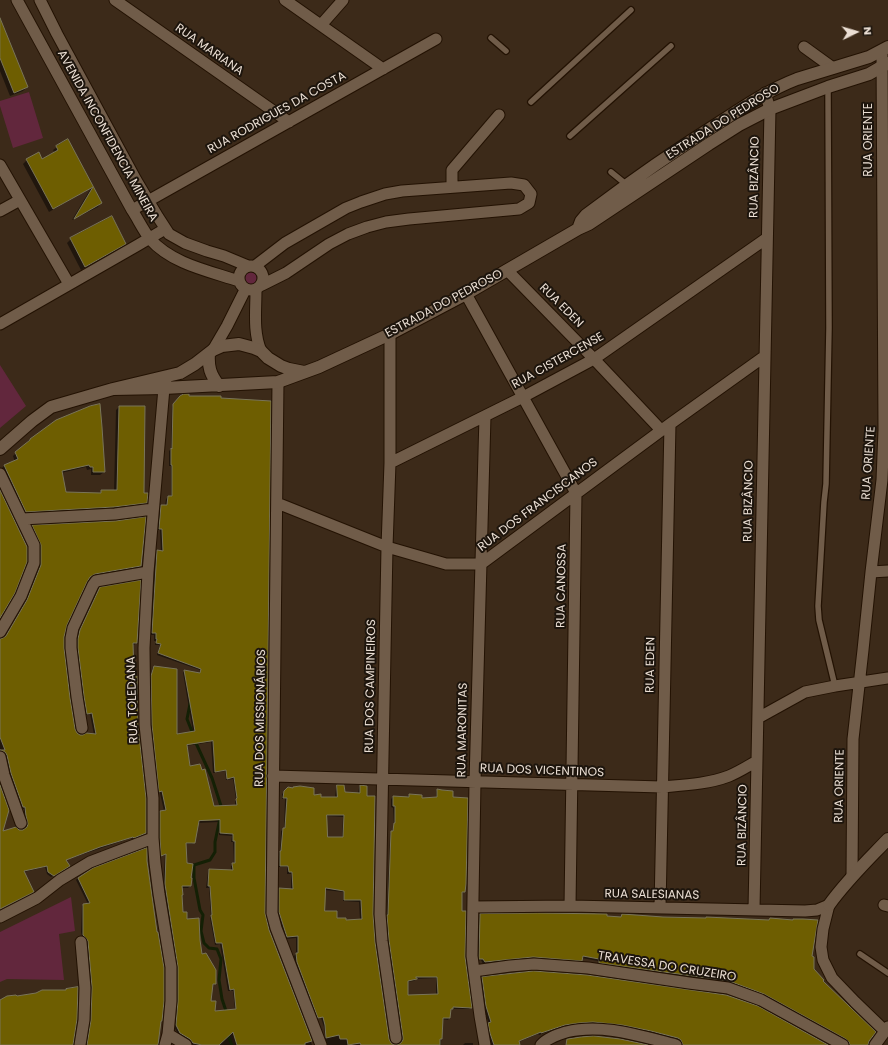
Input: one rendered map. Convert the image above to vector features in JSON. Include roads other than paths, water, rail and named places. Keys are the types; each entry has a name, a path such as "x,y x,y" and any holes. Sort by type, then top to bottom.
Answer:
{"main road":[{"name":"ESTRADA DO PEDROSO","path":"578,229 586,215 626,185 695,137 765,93 785,83 869,56 885,49"},
{"name":"ESTRADA DO PEDROSO","path":"0,449 32,421 51,407 113,389 165,383 219,386 278,382 319,367 390,334 466,294 589,224 739,125 770,109 828,87 869,74 885,65"},
{"name":"ESTRADA DO PEDROSO","path":"165,383 180,372 195,364 211,351 222,346 239,344 254,348 273,362 289,369 306,372"},
{"path":"211,351 208,364 211,373 219,386"},
{"path":"265,355 273,367 278,382"},
{"path":"829,905 840,889 888,839"}],"street":[{"name":"AVENIDA INCONFIDENCIA MINEIRA","path":"17,0 132,210 150,238 160,249 185,263 250,286"},
{"name":"AVENIDA INCONFIDENCIA MINEIRA","path":"40,0 57,34 165,229 169,234 185,243 251,266"},
{"name":"RUA MARIANA","path":"115,0 289,122"},
{"path":"285,0 383,69"},
{"path":"321,25 343,0"},
{"name":"RUA RODRIGUES DA COSTA","path":"132,210 436,40"},
{"path":"804,47 833,68"},
{"name":"RUA ORIENTE","path":"852,876 853,739 871,572 885,480 885,49"},
{"name":"RUA BIZÂNCIO","path":"754,910 770,109 765,93"},
{"path":"452,187 452,170 499,114"},
{"path":"0,165 69,284"},
{"path":"250,286 286,273 329,244 348,234 367,227 386,222 410,219 519,210 530,203 531,194 524,185 511,184 452,187 402,191 385,194 346,208 285,243 251,266 242,270 238,277 250,286 257,341 265,355"},
{"path":"0,211 20,200"},
{"path":"0,324 165,229"},
{"name":"RUA CISTERCENSE","path":"390,463 485,416 594,359 767,238"},
{"path":"211,351 250,286 263,280 262,272 251,266"},
{"name":"RUA EDEN","path":"507,270 594,359 665,427 660,908"},
{"name":"RUA CANOSSA","path":"466,294 576,493 570,906"},
{"name":"RUA DOS CAMPINEIROS","path":"390,334 390,463 380,914 382,941 396,1038"},
{"name":"RUA DOS FRANCISCANOS","path":"277,503 387,547 446,564 481,564 665,427 765,356"},
{"name":"RUA DOS MISSIONÁRIOS","path":"278,382 272,913 276,928 321,1045"},
{"name":"RUA TOLEDANA","path":"165,383 153,508 144,648 145,725 153,798 152,838 171,968 171,1001 168,1034 165,1045"},
{"name":"RUA MARONITAS","path":"485,416 472,956 485,1045"},
{"path":"0,474 34,545 34,563 21,596 0,632"},
{"path":"22,519 115,514 153,508"},
{"path":"82,728 70,648 73,628 96,581 148,572"},
{"path":"871,572 888,572"},
{"path":"758,718 805,692 888,678"},
{"path":"0,757 4,774 21,823"},
{"name":"RUA DOS VICENTINOS","path":"273,776 662,787 712,782 730,776 757,761"},
{"path":"0,917 37,898 60,880 90,862 152,838"},
{"path":"829,905 823,929 821,947 823,960 832,978 854,1002 887,1030 875,1045"},
{"name":"RUA SALESIANAS","path":"473,908 570,906 805,911 817,910 829,905"},
{"path":"80,1045 84,1020 85,988 81,942"},
{"name":"TRAVESSA DO CRUZEIRO","path":"474,972 534,964 588,968 728,988 761,1000 843,1045"},
{"path":"542,1045 544,1042 558,1034 576,1030 597,1029 622,1031 676,1045"},
{"path":"168,1034 186,1045"}],"lane":[{"path":"531,102 631,10"},
{"path":"491,38 506,51"},
{"path":"570,136 671,46"},
{"path":"828,87 829,336 826,484 818,606 819,620 835,686"},
{"path":"611,172 636,194"},
{"path":"860,954 888,973"}],"waterway":[{"path":"191,699 187,719 193,734"},
{"path":"195,741 212,778 222,809"},
{"path":"220,818 215,842 215,852 210,860 194,865 194,878 200,910 203,915 201,931 204,943 209,948 217,949 221,959 219,980 222,999 227,1014"},
{"path":"227,1033 232,1045"}]}
